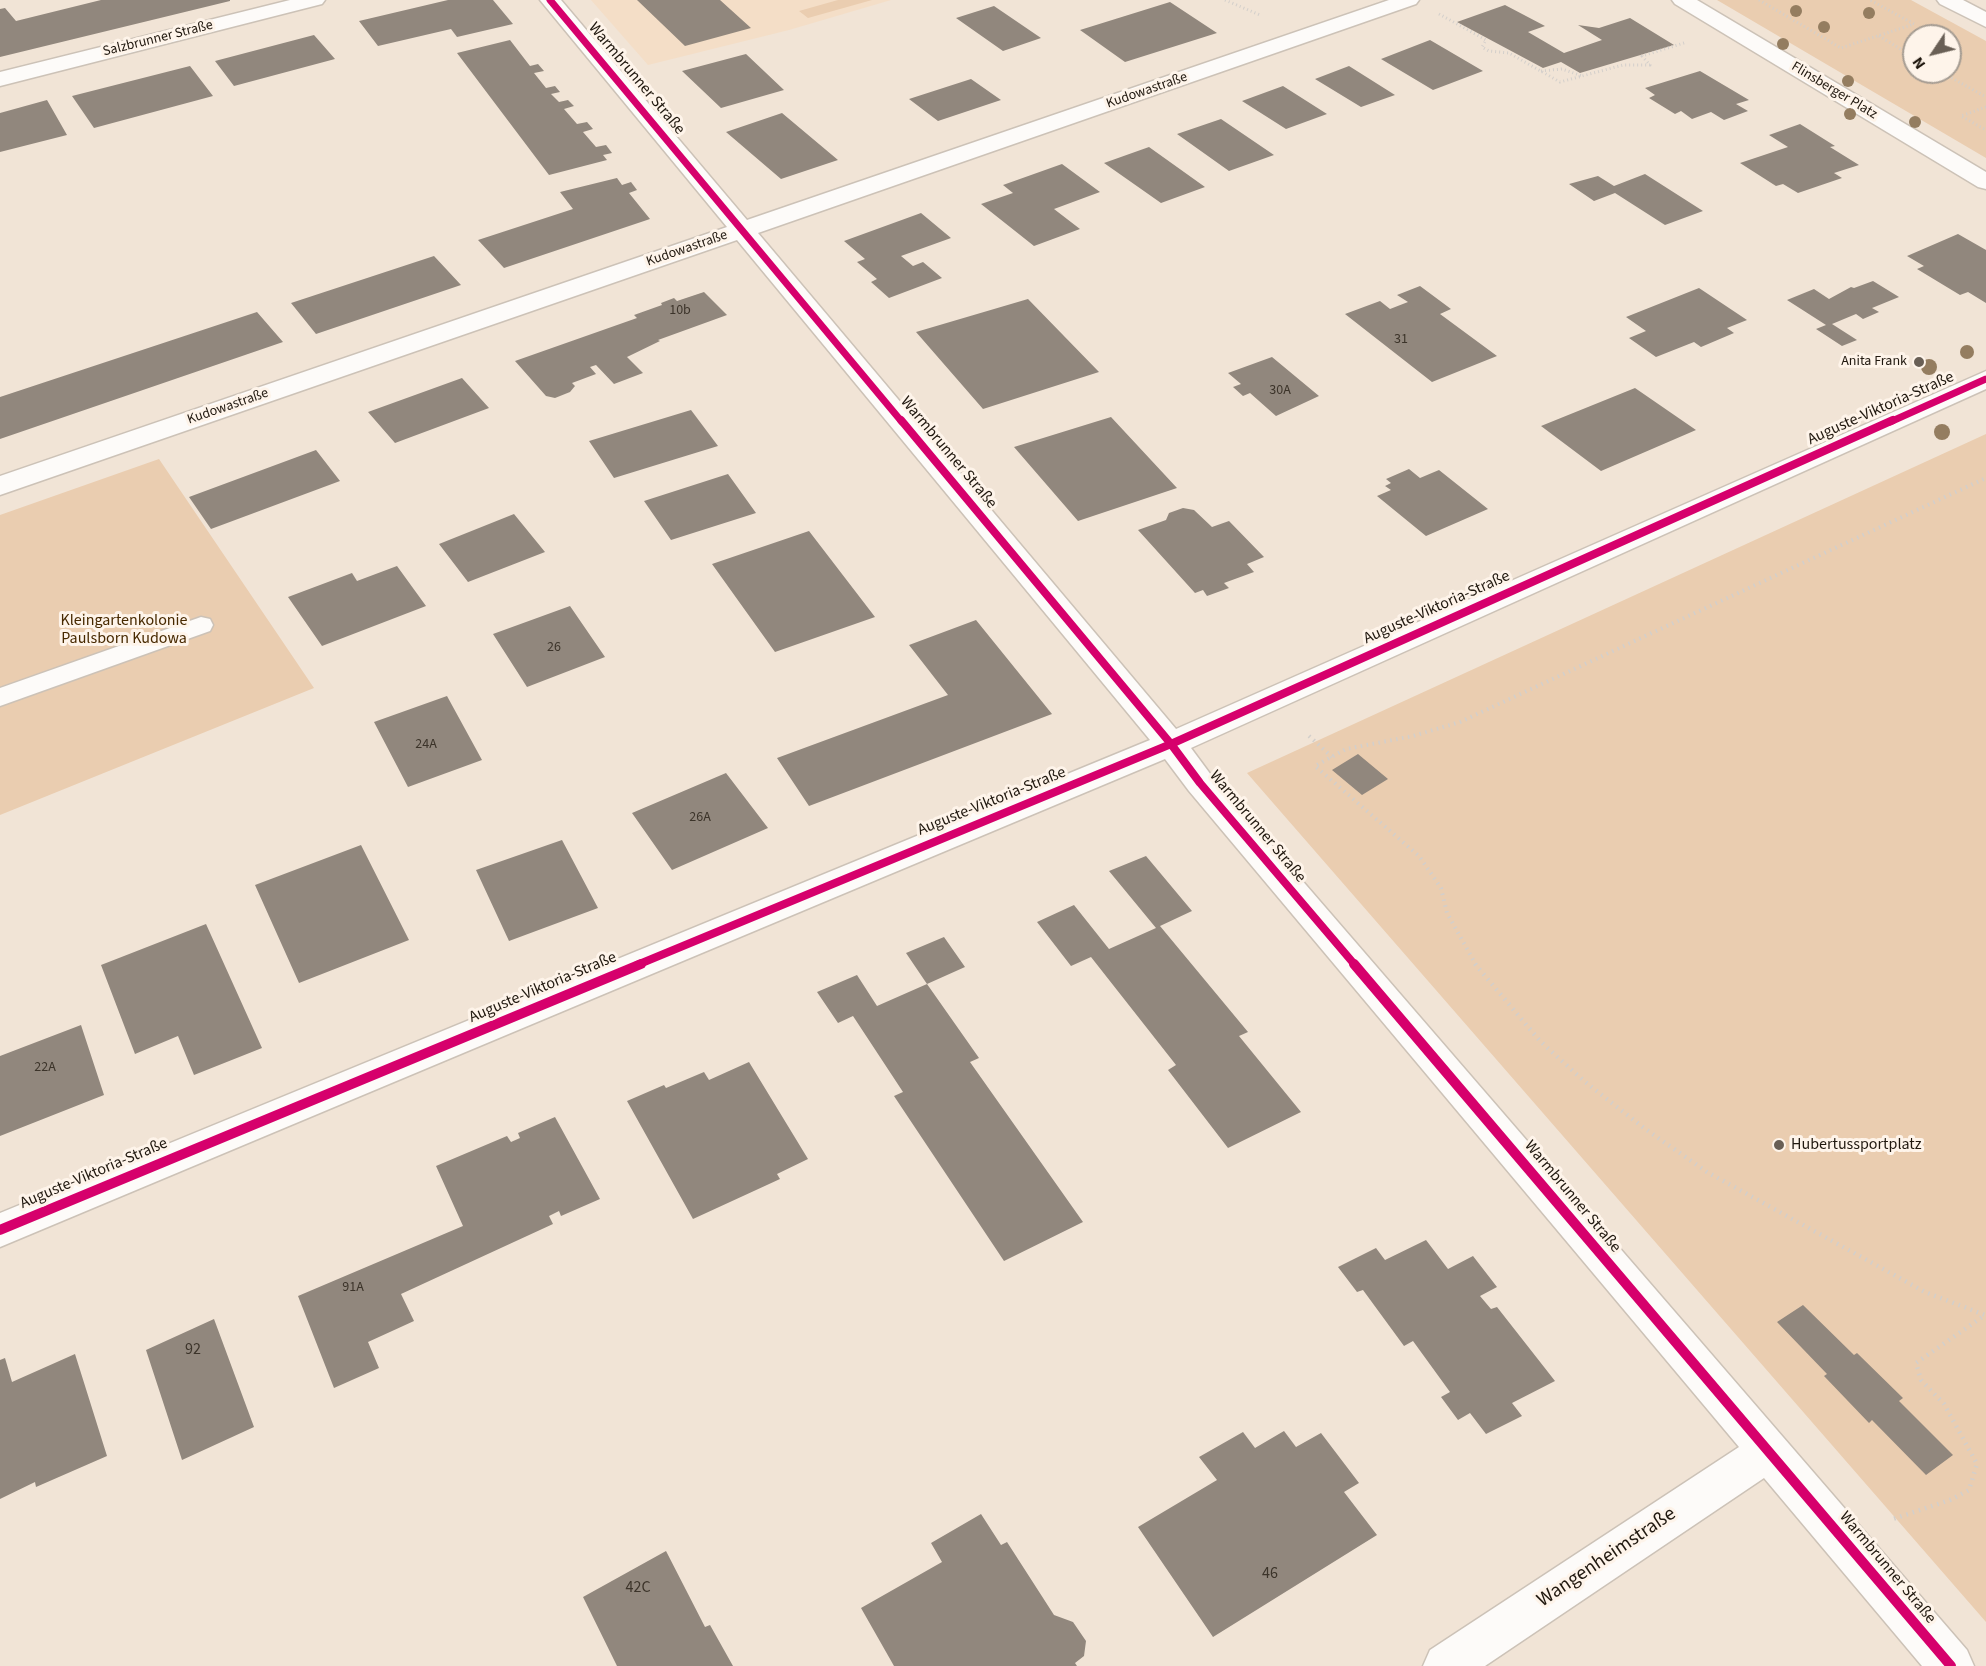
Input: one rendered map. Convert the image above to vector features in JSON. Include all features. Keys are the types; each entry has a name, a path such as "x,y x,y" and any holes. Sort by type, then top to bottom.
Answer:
{"street":[{"name":"Salzbrunner Straße","path":"0,79 315,0"},
{"name":"Warmbrunner Straße","path":"550,0 1172,744 1200,783 1951,1666"},
{"name":"Kudowastraße","path":"0,486 1409,0"},
{"name":"Flinsberger Platz","path":"1682,0 1986,182"},
{"path":"1947,0 1986,21"},
{"name":"Auguste-Viktoria-Straße","path":"0,1230 1172,744 1986,379"},
{"name":"Wangenheimstraße","path":"1446,1666 1769,1451"}],"lane":[{"path":"0,697 201,625"}],"path":[{"path":"1224,0 1267,18"},
{"path":"1759,0 1841,48 1914,24 1870,0"},
{"path":"1433,10 1486,40 1482,47 1489,51 1509,53 1560,82 1623,65 1650,65 1642,56 1691,41"},
{"path":"1878,36 1902,50"},
{"path":"1540,71 1549,68 1575,72 1582,76"},
{"path":"1962,84 1986,98"},
{"path":"1986,107 1962,116 1986,130"},
{"path":"1985,1315 1925,1292 1707,1172 1644,1128 1584,1080 1539,1041 1477,967 1447,913 1441,888 1419,856 1315,766 1346,749 1413,736 1460,722 1986,478"},
{"path":"1309,736 1332,757"},
{"path":"1882,1525 1896,1517 1950,1500 1969,1490 1977,1464 1944,1404 1922,1380 1917,1363 1985,1315"}],"shaded area":[{"path":"591,0 891,0 789,30 648,65"}],"green space":[{"path":"838,0 872,0 808,18 799,11"},
{"path":"1717,0 1911,0 1955,24 1902,24 1902,84 1962,84 1962,28 1986,41 1986,158"},
{"name":"Hubertussportplatz","path":"1986,434 1986,1622 1247,773"},
{"name":"Kleingartenkolonie Paulsborn Kudowa","path":"159,459 314,688 0,815 0,515"}],"building":[{"path":"101,0 230,1 0,57 0,9 5,8 16,21"},
{"path":"448,0 493,0 513,24 457,37 451,29 378,46 359,21"},
{"path":"637,0 720,0 751,28 685,46"},
{"path":"1170,2 1217,33 1125,62 1080,30"},
{"path":"1505,5 1545,26 1528,32 1564,53 1602,40 1578,25 1599,28 1630,18 1674,45 1580,73 1561,62 1543,68 1457,22"},
{"path":"994,6 1041,38 1003,51 956,18"},
{"path":"314,35 335,59 234,86 215,61"},
{"path":"510,40 530,66 538,64 544,71 534,73 546,88 555,86 560,92 551,94 559,102 568,100 574,106 564,109 577,124 587,122 593,129 583,132 596,147 606,145 612,153 603,155 607,160 549,175 457,53"},
{"path":"1430,40 1483,71 1433,90 1381,59"},
{"path":"746,54 784,90 721,108 682,71"},
{"path":"190,66 213,96 94,128 72,96"},
{"path":"1349,66 1395,95 1361,107 1315,79"},
{"path":"1700,71 1749,100 1736,104 1748,111 1724,120 1711,112 1692,119 1681,111 1675,114 1649,98 1655,95 1645,88"},
{"path":"971,79 1001,100 938,121 909,99"},
{"path":"1283,86 1327,114 1286,129 1242,101"},
{"path":"47,100 67,135 0,152 0,113"},
{"path":"782,113 838,160 781,179 726,132"},
{"path":"1221,119 1274,155 1229,171 1177,134"},
{"path":"1800,124 1835,146 1830,147 1859,165 1834,173 1842,178 1798,193 1783,184 1776,186 1740,163 1788,147 1769,135"},
{"path":"1149,147 1205,187 1161,203 1104,163"},
{"path":"1062,164 1100,192 1054,209 1080,229 1034,246 981,204 1013,193 1003,185"},
{"path":"1645,174 1703,211 1665,225 1615,193 1594,201 1569,184 1598,176 1614,186"},
{"path":"617,178 622,185 631,182 637,190 629,193 650,219 504,268 478,240 573,209 560,192"},
{"path":"921,213 951,238 901,256 913,266 923,262 942,278 889,298 871,282 877,279 857,262 865,259 844,241"},
{"path":"1958,234 1986,250 1986,303 1968,292 1960,295 1917,269 1924,266 1907,256"},
{"path":"434,256 461,285 316,334 291,303"},
{"path":"1873,281 1899,297 1872,308 1879,312 1863,319 1856,314 1832,324 1857,340 1842,346 1816,329 1826,325 1787,300 1814,289 1829,299 1851,287"},
{"path":"1420,286 1451,309 1440,314 1497,356 1432,382 1345,314 1380,301 1390,309 1408,302 1397,295"},
{"path":"1699,288 1747,320 1727,328 1734,333 1701,347 1694,342 1656,357 1629,338 1646,331 1626,317"},
{"path":"704,292 727,315 658,340 660,341 627,357 643,373 614,384 596,365 590,367 596,374 572,383 575,386 570,392 555,398 546,396 515,361 637,318 634,315 674,298 677,301"},
{"path":"1028,299 1099,372 983,409 916,332"},
{"path":"257,312 283,342 0,439 0,397"},
{"path":"1272,357 1319,396 1276,416 1250,393 1243,396 1233,387 1241,384 1228,373"},
{"path":"462,378 489,408 395,443 368,412"},
{"path":"1635,388 1696,430 1601,471 1541,426"},
{"path":"691,410 718,446 614,478 589,441"},
{"path":"1111,417 1177,488 1078,521 1014,447"},
{"path":"316,450 340,481 211,529 189,497"},
{"path":"1409,469 1420,478 1439,470 1488,509 1426,536 1377,496 1391,490 1385,486 1391,483 1386,479"},
{"path":"728,474 756,513 671,540 644,501"},
{"path":"1183,508 1194,510 1212,527 1229,521 1264,557 1247,564 1254,572 1224,583 1229,588 1207,596 1203,590 1195,593 1138,530 1166,520 1169,513"},
{"path":"514,514 545,552 468,582 439,544"},
{"path":"809,531 875,617 775,652 712,564"},
{"path":"397,566 426,606 322,646 288,597 352,573 357,581"},
{"path":"570,606 605,657 527,687 493,634"},
{"path":"976,620 1052,714 809,806 777,758 948,695 909,645"},
{"path":"447,696 482,760 408,787 374,722"},
{"path":"1358,754 1388,779 1362,795 1332,770"},
{"path":"726,773 768,828 672,870 632,813"},
{"path":"562,840 598,908 509,941 476,870"},
{"path":"361,845 409,940 299,983 255,885"},
{"path":"1146,856 1192,911 1160,926 1248,1032 1239,1036 1301,1112 1228,1148 1168,1070 1176,1065 1091,957 1071,966 1037,922 1074,905 1109,949 1156,928 1109,871"},
{"path":"206,924 262,1048 194,1075 178,1036 135,1054 101,965"},
{"path":"944,937 965,967 927,984 906,953"},
{"path":"857,975 877,1006 927,984 979,1058 970,1062 1083,1222 1004,1261 894,1096 903,1092 853,1016 838,1023 817,992"},
{"path":"81,1025 104,1095 0,1136 0,1056"},
{"path":"749,1062 808,1159 777,1174 780,1179 693,1219 627,1101 664,1085 666,1088 704,1072 709,1080"},
{"path":"555,1117 600,1199 561,1216 559,1211 549,1216 553,1224 401,1294 414,1321 368,1342 379,1368 334,1388 298,1296 463,1226 436,1166 507,1136 511,1142 520,1138 518,1133"},
{"path":"1426,1240 1448,1269 1473,1256 1497,1287 1480,1296 1491,1309 1497,1307 1555,1381 1512,1403 1522,1416 1486,1434 1470,1413 1458,1420 1441,1397 1450,1392 1413,1341 1404,1346 1363,1290 1357,1292 1338,1267 1376,1248 1385,1260"},
{"path":"1803,1305 1854,1355 1857,1353 1903,1398 1899,1401 1953,1455 1926,1475 1872,1420 1869,1423 1824,1376 1827,1374 1777,1322"},
{"path":"214,1319 254,1427 182,1460 146,1350"},
{"path":"75,1354 107,1456 36,1487 35,1482 0,1499 0,1360 5,1358 12,1382"},
{"path":"1284,1431 1296,1447 1321,1433 1359,1483 1344,1492 1377,1535 1213,1637 1138,1527 1217,1480 1199,1457 1243,1432 1255,1448"},
{"path":"981,1514 1001,1545 1007,1542 1054,1615 1073,1622 1086,1641 1084,1656 1075,1663 1077,1666 894,1666 861,1608 942,1562 931,1543"},
{"path":"666,1551 705,1627 710,1625 733,1666 617,1666 583,1597"}],"cycle path":[{"path":"550,0 1171,744 1200,783 1951,1666"},
{"path":"0,1230 1171,744 1986,379"}],"place":[{"name":"Anita Frank","path":"1919,362"},
{"name":"Hubertussportplatz","path":"1779,1145"}]}
